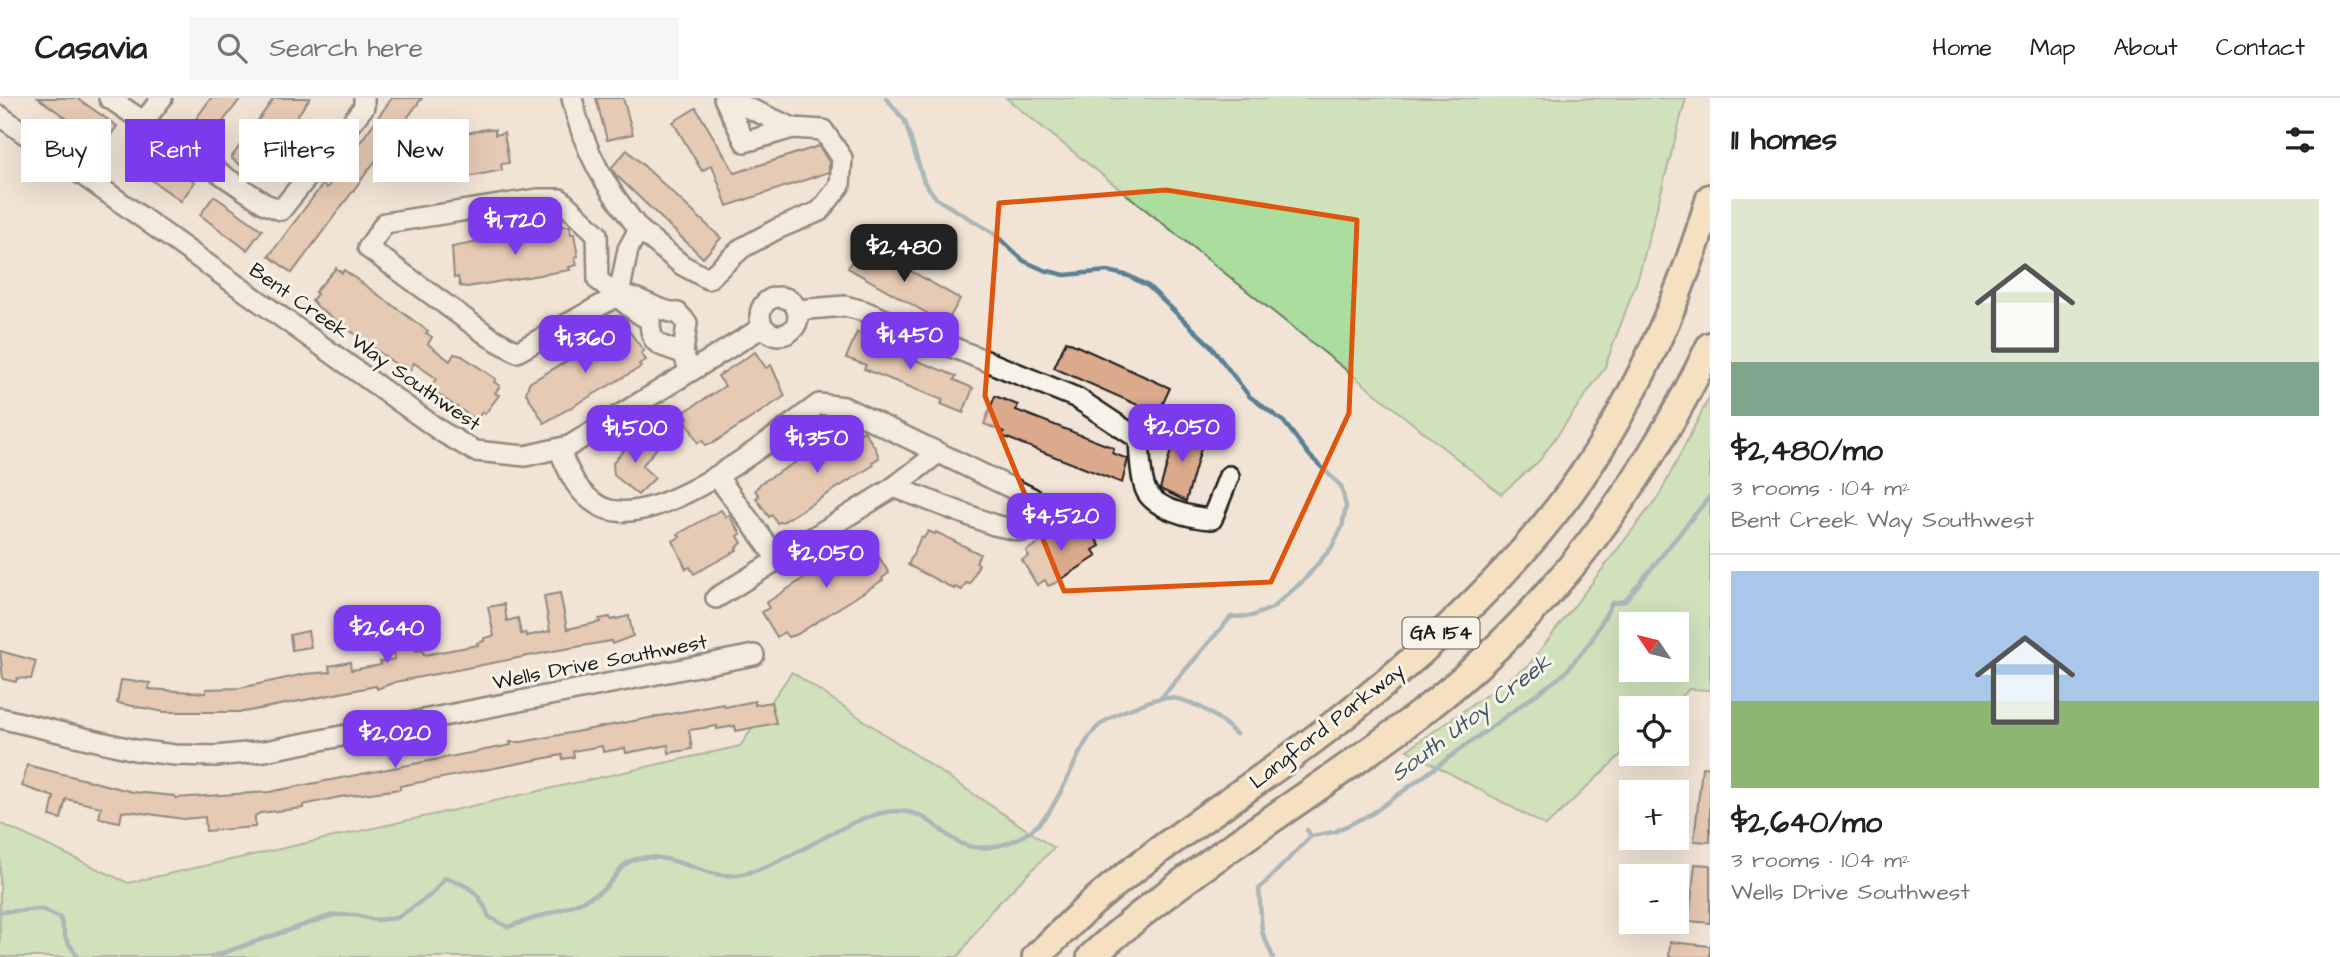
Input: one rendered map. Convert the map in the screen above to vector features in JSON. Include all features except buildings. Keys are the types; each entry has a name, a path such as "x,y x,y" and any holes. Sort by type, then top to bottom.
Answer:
{"highway":[{"name":"Langford Parkway","path":"1036,957 1098,899 1184,832 1291,757 1406,665 1475,602 1531,540 1602,446 1651,352 1695,251 1710,198"},
{"name":"Langford Parkway","path":"1091,957 1156,900 1427,708 1516,629 1610,518 1693,382 1710,346"}],"street":[{"path":"109,98 141,119"},
{"path":"146,119 162,98"},
{"path":"225,177 265,204 281,209 363,107 364,98"},
{"path":"572,98 576,117 603,183 639,229 682,265 708,279 742,248 777,229 820,211 840,185 842,158 823,130 793,128 725,98"},
{"path":"725,98 746,142 793,128"},
{"name":"Bent Creek Way Southwest","path":"0,116 442,432 475,451 525,456 569,446 683,354 763,327"},
{"path":"639,229 628,249 619,295 517,352 490,337 368,248 385,223 538,199 560,200 597,234 598,280 619,295 633,296 656,314 683,354"},
{"path":"785,298 797,310 797,324 791,331 773,335 763,327 761,309 769,299 785,298"},
{"path":"797,310 845,306 864,311 1077,398 1139,439 1145,491 1171,509 1212,519 1229,476"},
{"path":"559,449 576,487 600,506 615,511 634,510 694,491 820,404 844,407 1032,498 1040,511 1022,531 994,525 894,487"},
{"path":"716,598 894,487 938,453"},
{"path":"717,476 778,560"},
{"name":"Wells Drive Southwest","path":"0,718 135,750 216,756 265,751 754,655"}],"highlighted area":[{"path":"1166,190 1357,220 1349,413 1271,582 1064,591 985,396 999,203"}],"green space":[{"path":"1006,98 1686,98 1639,275 1604,369 1539,461 1501,494"},
{"path":"1710,396 1710,690 1689,689 1682,696 1619,696 1619,756 1546,826 1407,750 1528,666 1660,494"},
{"path":"792,672 1054,848 990,912 958,957 0,957 0,823 128,883 740,746"}],"waterway":[{"path":"886,98 905,121 924,182 937,199 992,232 1024,261 1044,270 1065,275 1108,271 1129,276 1148,286 1210,345 1249,396 1284,422 1310,456 1341,486 1346,506 1342,527 1332,547 1304,580 1272,608 1252,616 1231,617 1161,698"},
{"name":"South Utoy Creek","path":"1311,836 1334,832 1373,813 1564,674 1591,641 1612,603 1625,601 1710,496"},
{"name":"South Utoy Creek","path":"211,957 333,915 355,915 375,920 397,918 432,894 445,878 473,891 489,917 508,927 591,897 606,887 622,867 633,860 654,857 716,874 742,874 781,860 842,828 880,813 914,813 960,843 974,847 991,847 1013,841 1040,823 1059,796 1089,737 1103,723 1120,713 1154,700 1172,698 1202,708 1236,734"},
{"name":"South Utoy Creek","path":"1307,830 1311,836"},
{"path":"1273,957 1262,932 1259,889 1311,836"},
{"name":"South Utoy Creek","path":"0,912 41,909 60,918 66,939 78,957"}]}
